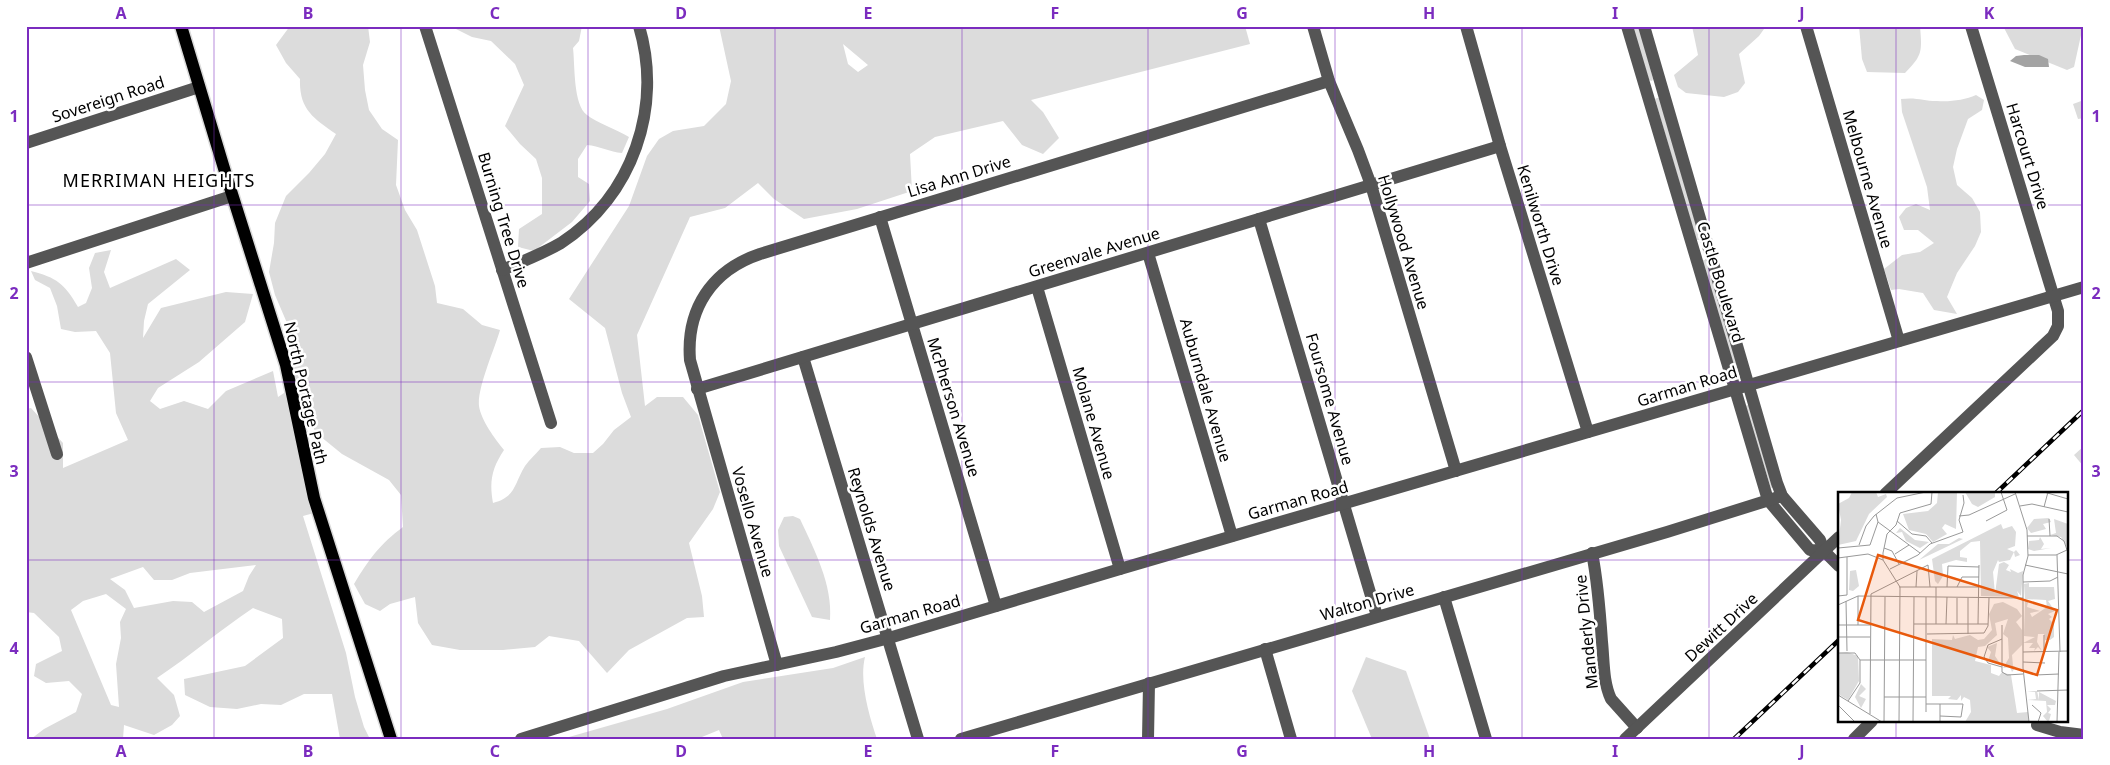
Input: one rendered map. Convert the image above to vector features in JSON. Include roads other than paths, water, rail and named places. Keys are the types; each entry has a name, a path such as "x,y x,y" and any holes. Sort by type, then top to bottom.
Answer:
{"main road":[{"name":"North Portage Path","path":"181,26 232,196 286,365 314,498 391,739"}],"street":[{"name":"Burning Tree Drive","path":"425,26 551,423"},
{"path":"502,270 547,251 576,231 604,204 629,165 641,135 648,93 646,52 639,26"},
{"name":"Hollywood Avenue","path":"1313,26 1329,81 1358,150 1370,185 1456,471"},
{"name":"Kenilworth Drive","path":"1466,26 1500,146 1588,432"},
{"name":"Castle Boulevard","path":"1627,26 1768,500 1810,550 1824,551"},
{"name":"Castle Boulevard","path":"1644,26 1782,496 1820,540 1824,551 1838,565"},
{"name":"Melbourne Avenue","path":"1806,26 1899,341"},
{"name":"Harcourt Drive","path":"1971,26 2054,296"},
{"name":"Lisa Ann Drive","path":"697,389 690,360 689,346 692,324 701,301 718,277 748,258 1329,81"},
{"name":"Sovereign Road","path":"26,143 199,87"},
{"path":"1647,92 1662,88"},
{"name":"Greenvale Avenue","path":"697,389 1500,146"},
{"path":"26,263 232,196"},
{"name":"McPherson Avenue","path":"880,217 996,606"},
{"name":"Foursome Avenue","path":"1258,219 1377,616"},
{"path":"1696,256 1710,251"},
{"name":"Auburndale Avenue","path":"1148,253 1232,536"},
{"name":"Molane Avenue","path":"1037,287 1120,569"},
{"name":"Garman Road","path":"520,739 692,685 889,638 2084,287"},
{"path":"1887,492 2053,336 2058,326 2058,310 2054,296"},
{"path":"26,357 58,454"},
{"name":"Reynolds Avenue","path":"803,357 918,739"},
{"name":"Vosello Avenue","path":"697,389 768,628 777,665"},
{"name":"Walton Drive","path":"961,739 1444,598 1782,496"},
{"name":"Dewitt Drive","path":"1625,739 1838,538"},
{"name":"Manderly Drive","path":"1592,553 1598,582 1605,678 1608,694 1611,700 1637,728"},
{"path":"1444,598 1486,739"},
{"path":"1265,649 1291,739"},
{"path":"1148,739 1149,683"},
{"path":"1854,739 1871,722"},
{"path":"2034,723 2060,732 2084,734"},
{"path":"2034,723 2040,739"}],"railway":[{"path":"1997,492 2084,410"},
{"path":"1734,739 1838,641"}],"district":[{"name":"MERRIMAN HEIGHTS","path":"159,181"}]}
